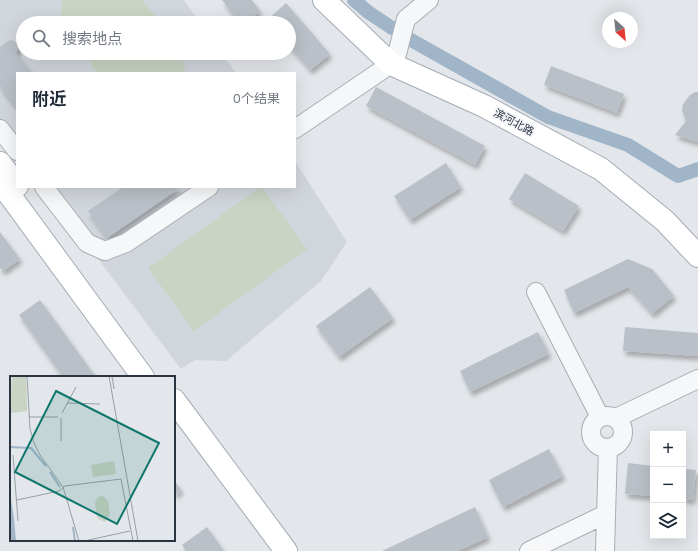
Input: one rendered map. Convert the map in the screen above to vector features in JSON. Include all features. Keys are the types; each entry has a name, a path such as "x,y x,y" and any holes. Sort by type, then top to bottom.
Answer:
{"main road":[{"name":"滨河北路","path":"324,0 394,59 601,169 665,221 698,256"},
{"name":"滨河北路","path":"337,0 394,59 491,94 608,158 674,211 698,237"},
{"path":"0,163 16,186"},
{"path":"0,182 142,376"},
{"path":"18,188 156,376"},
{"path":"175,401 286,551"},
{"path":"175,420 270,551"}],"street":[{"path":"296,128 394,59 406,18 429,0"},
{"path":"0,129 16,150"},
{"path":"45,188 87,243 105,251 126,243 208,188"},
{"path":"536,292 608,418 620,422 623,428 623,433 618,443 608,448 597,445 591,436 590,430 592,425 608,418 698,378"},
{"path":"605,551 608,448"},
{"path":"529,551 606,514"}],"shaded area":[{"path":"0,0 184,0 195,16 16,16 16,60 226,60 235,72 16,72 16,145 0,121"},
{"path":"296,163 347,242 321,281 226,361 195,360 181,369 77,231 47,188 296,188"}],"green space":[{"path":"62,0 143,0 155,16 61,16"},
{"path":"88,60 183,60 185,67 184,72 96,72"},
{"path":"259,188 263,188 307,249 194,331 148,268"}],"building":[{"path":"222,0 252,0 260,11 253,16 234,16"},
{"path":"286,3 330,54 310,70 296,54 296,16 271,16"},
{"path":"12,40 16,43 16,60 22,60 31,72 16,72 16,107 0,86 0,47"},
{"path":"551,66 624,94 617,113 544,85"},
{"path":"376,87 485,146 475,165 366,106"},
{"path":"698,92 698,142 675,135 686,121 682,110 683,104 690,95"},
{"path":"446,163 461,187 410,220 394,196"},
{"path":"525,173 579,206 563,231 509,199"},
{"path":"122,188 180,188 107,238 88,211"},
{"path":"0,232 20,259 3,271 0,268"},
{"path":"628,259 652,269 674,296 652,314 628,287 574,313 564,290"},
{"path":"370,287 393,318 339,357 316,326"},
{"path":"40,300 95,376 62,376 19,315"},
{"path":"625,327 698,333 698,356 623,351"},
{"path":"538,332 549,354 470,392 460,371"},
{"path":"549,449 563,476 503,507 489,480"},
{"path":"628,463 650,466 650,496 625,494"},
{"path":"686,469 696,470 693,500 686,499"},
{"path":"175,481 181,490 175,494"},
{"path":"475,507 488,537 458,551 382,551"},
{"path":"207,527 224,551 186,551 182,545"}],"waterway":[{"path":"354,0 368,12 392,28"},
{"path":"411,40 548,117 628,145 678,176 698,169"}]}
